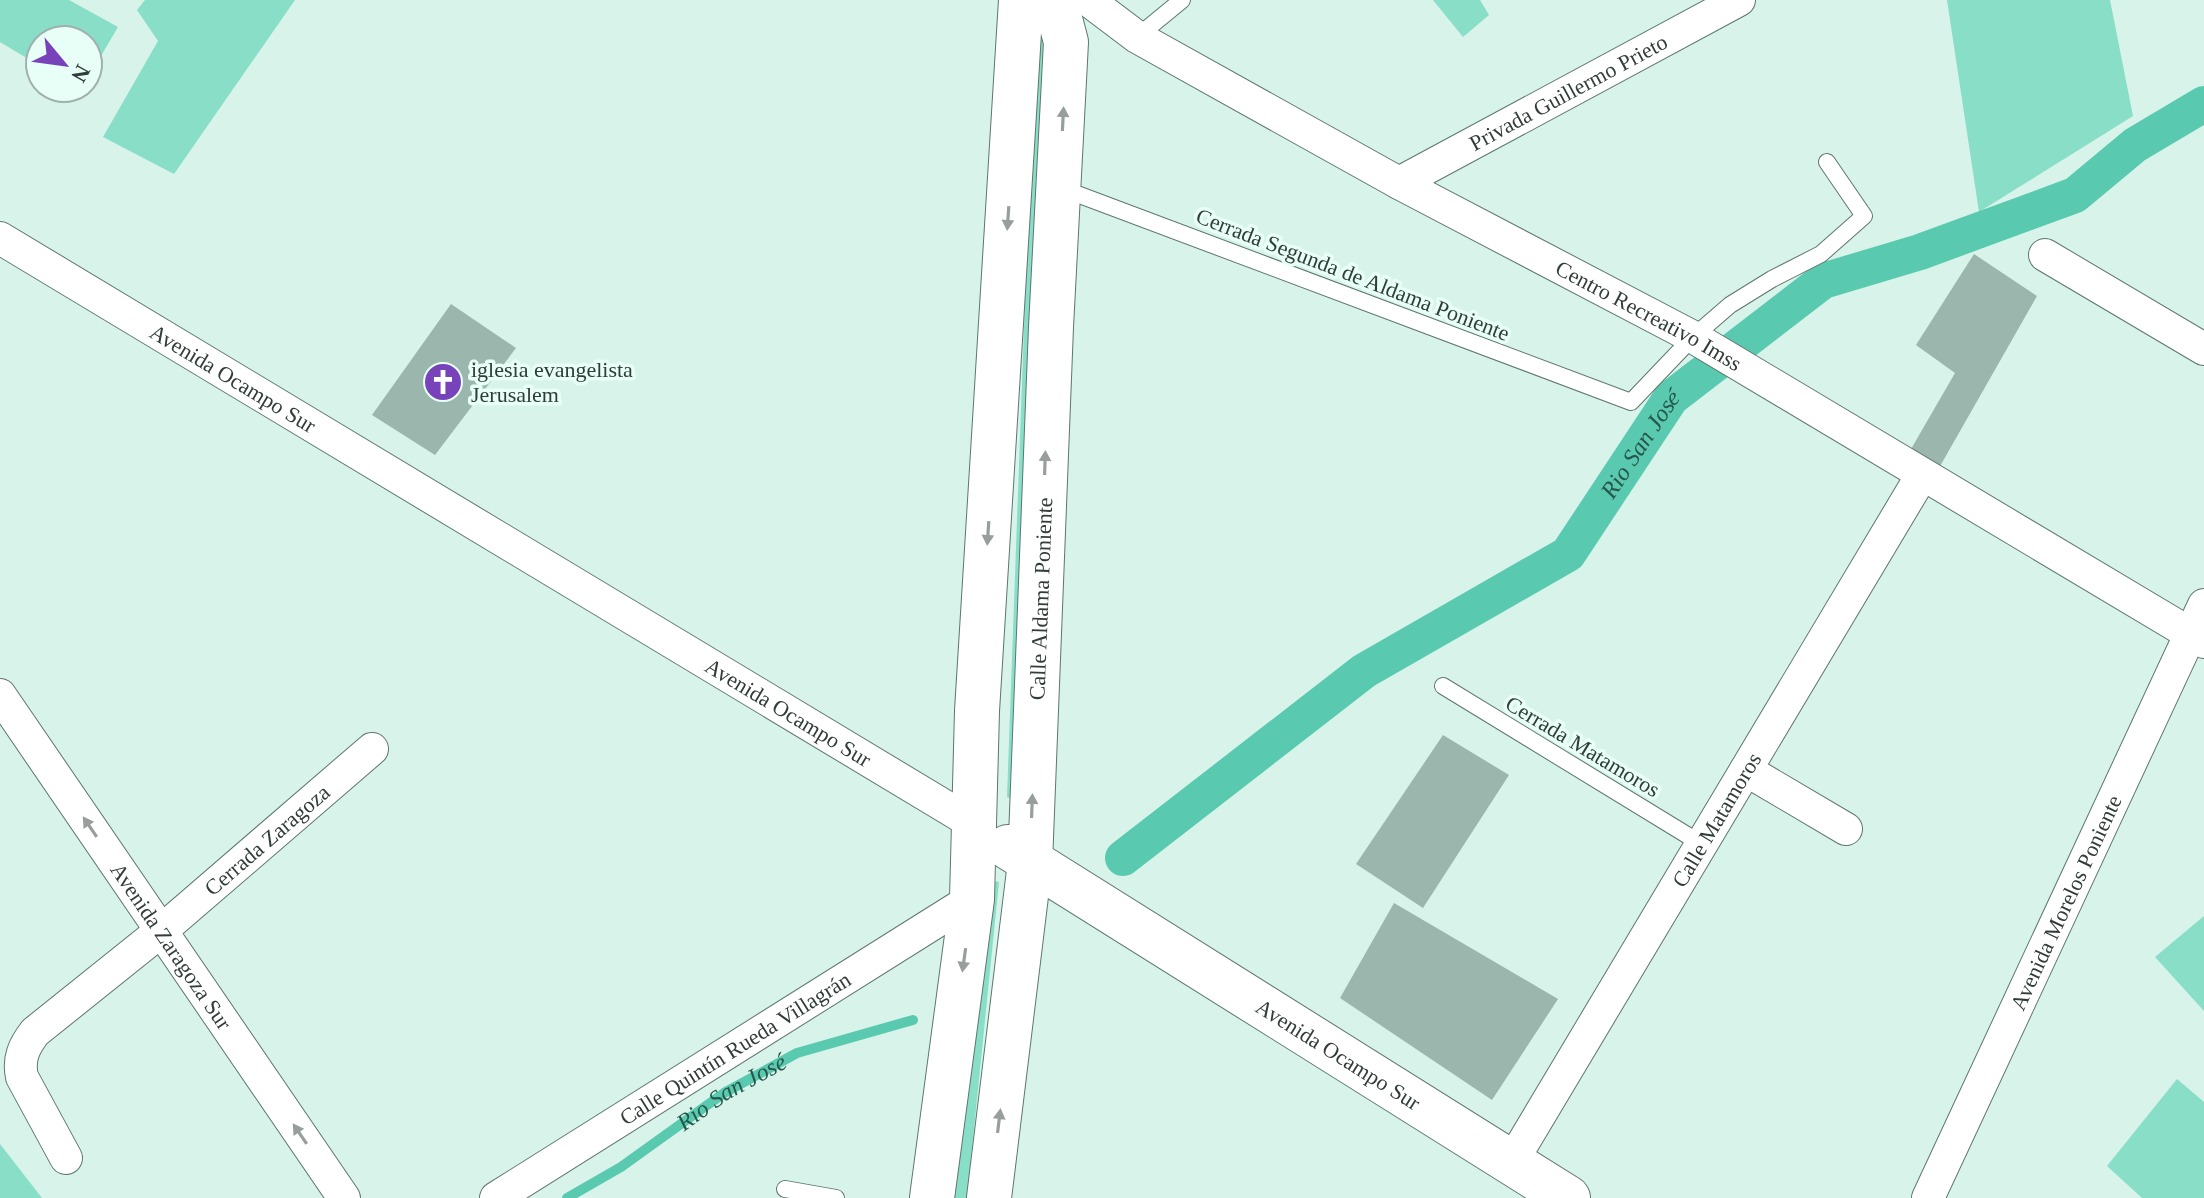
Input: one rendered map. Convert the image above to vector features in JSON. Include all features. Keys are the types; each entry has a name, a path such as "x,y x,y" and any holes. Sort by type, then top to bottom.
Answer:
{"main road":[{"path":"932,1198 972,899 977,711 1021,0"},
{"name":"Calle Aldama Poniente","path":"989,1198 1030,863 1051,327 1066,42 1055,0"},
{"name":"Avenida Ocampo Sur","path":"976,825 1030,863 1281,1016 1568,1198"}],"street":[{"name":"Centro Recreativo Imss","path":"1088,0 1137,37 1399,183 1700,341 1922,475 2200,627"},
{"name":"Privada Guillermo Prieto","path":"1399,183 1739,0"},
{"name":"Avenida Ocampo Sur","path":"0,238 976,825"},
{"path":"2045,255 2204,349"},
{"name":"Calle Matamoros","path":"1511,1163 1922,475"},
{"name":"Avenida Morelos Poniente","path":"1928,1198 2200,627"},
{"name":"Avenida Zaragoza Sur","path":"0,695 344,1198"},
{"name":"Cerrada Zaragoza","path":"66,1158 22,1077 20,1067 26,1044 35,1032 161,931 372,749"},
{"path":"1746,770 1846,829"},
{"name":"Calle Quintín Rueda Villagrán","path":"496,1198 972,899"}],"lane":[{"path":"1137,37 1182,0"},
{"path":"1700,341 1730,305 1821,254 1864,216 1827,162"},
{"name":"Cerrada Segunda de Aldama Poniente","path":"1059,188 1631,402 1700,341"},
{"name":"Cerrada Matamoros","path":"1443,686 1700,843"},
{"path":"785,1189 836,1198"}],"green space":[{"path":"0,0 69,0 118,27 104,51 104,24 24,24 24,56 0,42"},
{"path":"145,0 295,0 174,174 103,137 158,41 137,10"},
{"path":"1433,0 1480,0 1489,15 1463,37"},
{"path":"1947,0 2110,0 2133,116 1979,212"},
{"path":"1049,32 1020,801 1007,797 1027,244 1039,34"},
{"path":"987,880 999,882 967,1198 954,1198"},
{"path":"2204,916 2204,1011 2155,957"},
{"path":"2177,1079 2204,1102 2204,1198 2142,1198 2107,1166"},
{"path":"0,1144 42,1198 0,1198"}],"building":[{"path":"1974,254 2037,296 1935,475 1907,456 1955,373 1916,345"},
{"name":"iglesia evangelista Jerusalem","path":"451,304 516,348 435,455 372,415"},
{"path":"1443,735 1509,775 1423,908 1356,864"},
{"path":"1394,903 1558,999 1492,1100 1340,998"}],"waterway":[{"name":"Rio San José","path":"1123,858 1364,671 1568,554 1671,398 1823,281 1920,252 2075,195 2135,145 2204,104"},
{"name":"Rio San José","path":"567,1198 621,1167 724,1093 797,1053 913,1020"}],"place":[{"name":"iglesia evangelista Jerusalem","path":"443,382"}]}
